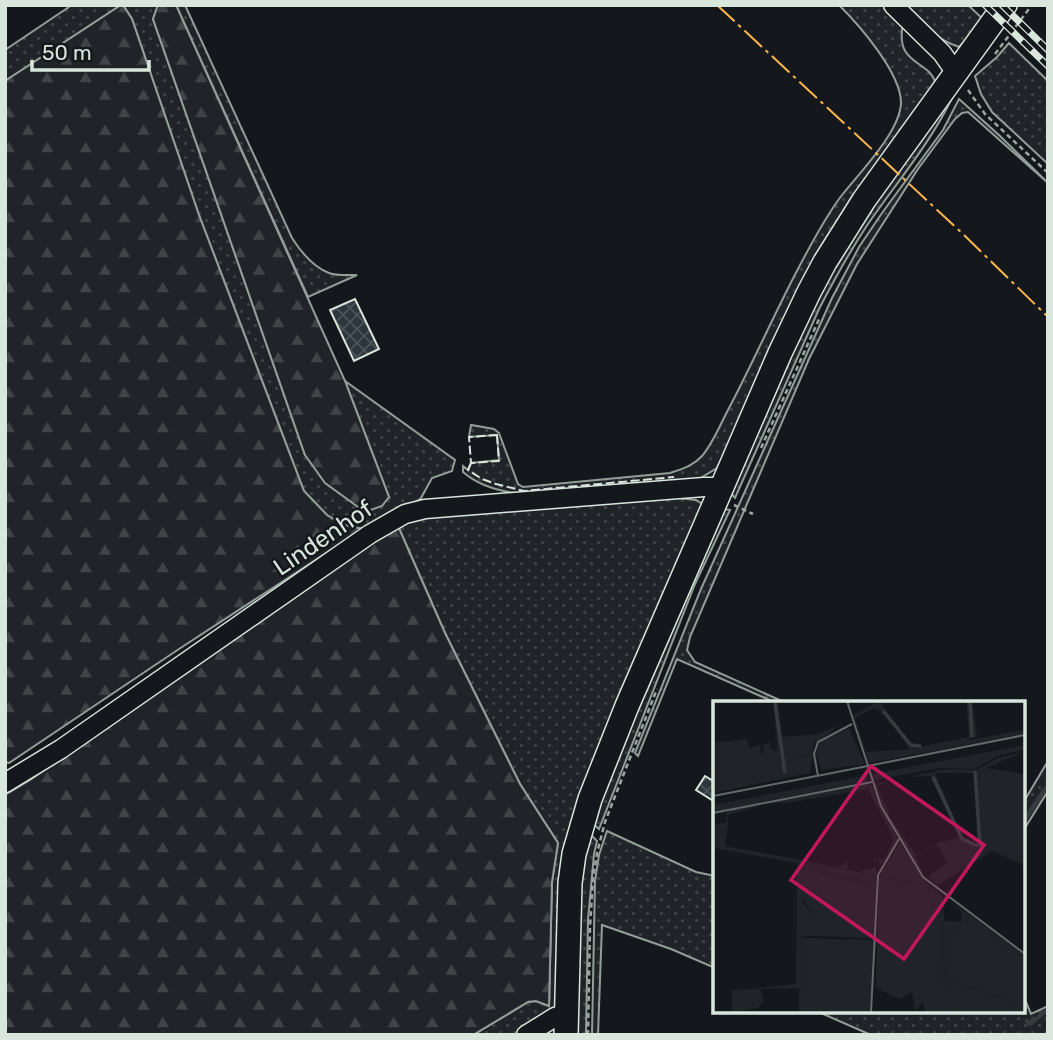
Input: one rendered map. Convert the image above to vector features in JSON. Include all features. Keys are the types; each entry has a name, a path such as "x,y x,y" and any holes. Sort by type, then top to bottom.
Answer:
{"main road":[{"path":"566,1025 570,883 577,839 610,746 797,317 825,262 879,179 1005,5"}],"street":[{"path":"893,5 942,53 956,73"},
{"name":"Lindenhof","path":"5,783 61,749 370,534 405,514 425,509 704,486 721,490"},
{"path":"526,1035 555,1017 566,1025"}],"path":[{"path":"993,56 1032,5"},
{"path":"956,73 985,114 1048,173"},
{"path":"758,457 823,310"},
{"path":"588,1035 590,927 597,853 605,822 660,681"}],"green space":[{"path":"72,5 121,5 5,81 5,50"},
{"path":"121,5 132,19 199,215 304,491 327,515 343,525 363,529 9,763 5,762 5,81"},
{"path":"123,5 158,5 153,19 305,455 389,497 345,381 455,460 452,471 432,478 421,498 412,506 363,529 343,525 327,515 304,491 199,215 132,19"},
{"path":"158,5 176,5 345,381 389,497 382,506 365,512 325,483 305,455 153,19"},
{"path":"176,5 185,5 292,238 308,258 323,270 336,275 357,275 308,297"},
{"path":"839,5 883,5 903,24 902,38 908,55 933,77 936,85 725,463 699,479 523,494 491,488 463,472 463,466 468,470 471,463 499,460 497,435 469,437 471,425 494,429 499,433 518,484 523,487 670,473 691,465 702,456 716,434 818,232 839,199 886,140 899,114 901,102 894,77 868,37"},
{"path":"901,5 968,5 984,20 959,47 935,35"},
{"path":"1009,43 1048,81 1048,164 992,112 981,94 975,76"},
{"path":"952,98 923,147 861,234 830,287 735,498 729,491 810,306 841,251 948,99"},
{"path":"959,99 1048,183 968,112 955,119 918,169 857,264 809,359 690,637 687,650 695,662 782,701 772,701 677,659 638,756 635,753 701,589 832,298 859,247 943,130"},
{"path":"669,497 696,500 704,505 583,800 561,1004 518,1035 473,1035 528,1002 536,1001 549,1006 552,882 558,843 520,784 445,633 398,526 417,517 441,514 528,510"},
{"path":"730,510 695,584 599,829 591,822 598,798 721,511"},
{"path":"398,526 445,633 520,784 558,843 552,882 549,1006 536,1001 528,1002 473,1035 5,1035 5,795"},
{"path":"1048,761 1048,791 1025,828 1025,800"},
{"path":"607,831 696,872 713,876 713,967 602,925 598,1035 592,1035 595,881 599,855"},
{"path":"591,835 597,841 588,920 586,1035 573,1035 585,842"},
{"path":"1025,1000 1031,1014 1048,1006 1048,1035 871,1035 819,1012 1025,1012"}],"building":[{"path":"355,299 379,349 354,361 330,310"},
{"path":"705,776 713,781 713,801 696,790"}],"waterway":[{"path":"1025,819 1048,785"},
{"path":"1027,1021 1030,1024 1048,1009"}],"railway":[{"path":"985,5 1048,66"},
{"path":"1002,5 1048,50"}],"fence":[{"path":"497,435 499,461 471,463 469,437 497,435"},
{"path":"471,463 468,470 482,479 524,491 674,477"}],"power":[{"path":"717,5 1048,317"}]}
